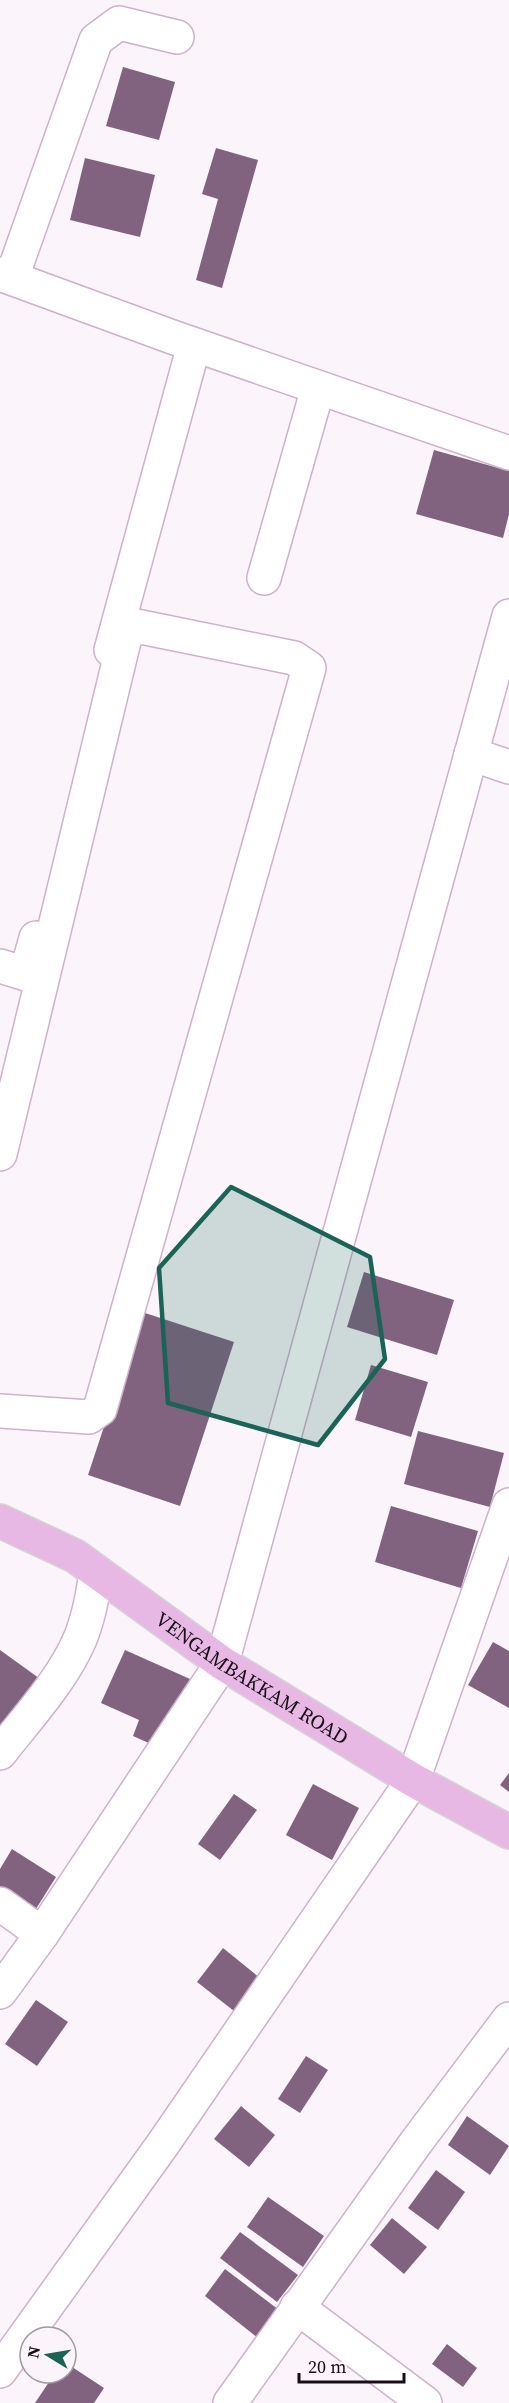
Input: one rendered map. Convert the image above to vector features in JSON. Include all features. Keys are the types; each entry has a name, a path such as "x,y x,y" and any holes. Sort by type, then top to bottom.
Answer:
{"main road":[{"name":"VENGAMBAKKAM ROAD","path":"0,1521 75,1556 222,1663 413,1780 509,1832"}],"street":[{"path":"177,37 119,23 96,40 6,275 194,345 509,453"},
{"path":"0,966 26,974 194,345"},
{"path":"264,578 318,388"},
{"path":"0,1992 42,1934 222,1663 509,616"},
{"path":"0,1154 124,637 136,626 294,658 309,669 100,1409 89,1417 0,1411"},
{"path":"471,754 509,767"},
{"path":"0,2371 163,2144 413,1780 509,1505"},
{"path":"0,1753 58,1677 79,1641 92,1606 96,1572"},
{"path":"0,1904 42,1934"},
{"path":"230,2403 297,2307 509,2019"},
{"path":"297,2307 425,2403"}],"highlighted area":[{"path":"231,1187 370,1257 385,1359 318,1445 168,1403 159,1268"}],"building":[{"path":"123,67 175,82 159,140 106,126"},
{"path":"216,148 258,160 222,288 196,280 218,199 202,194"},
{"path":"85,158 155,175 140,237 70,220"},
{"path":"434,450 509,471 509,514 503,538 416,514"},
{"path":"364,1272 454,1300 437,1355 347,1327"},
{"path":"142,1312 234,1342 180,1506 88,1475"},
{"path":"371,1365 428,1382 411,1437 355,1420"},
{"path":"418,1431 504,1453 490,1507 404,1484"},
{"path":"391,1506 478,1531 461,1588 375,1562"},
{"path":"493,1642 509,1651 509,1708 468,1685"},
{"path":"0,1650 43,1681 0,1742"},
{"path":"125,1650 190,1679 160,1748 133,1736 139,1720 101,1703"},
{"path":"509,1773 509,1792 500,1785"},
{"path":"313,1784 359,1808 332,1860 286,1835"},
{"path":"234,1794 257,1810 220,1860 198,1844"},
{"path":"12,1849 56,1877 34,1912 0,1890 0,1869"},
{"path":"223,1948 260,1978 234,2011 197,1982"},
{"path":"36,2000 68,2022 37,2066 5,2044"},
{"path":"306,2056 328,2070 300,2113 278,2099"},
{"path":"241,2106 275,2135 249,2167 214,2139"},
{"path":"467,2116 509,2146 490,2175 448,2145"},
{"path":"436,2170 465,2192 438,2230 408,2208"},
{"path":"268,2197 324,2236 303,2267 247,2227"},
{"path":"392,2218 427,2247 404,2274 370,2245"},
{"path":"240,2232 298,2275 277,2302 220,2258"},
{"path":"225,2269 279,2310 258,2338 205,2296"},
{"path":"447,2344 477,2368 463,2387 432,2364"},
{"path":"78,2371 104,2388 94,2403 35,2403 47,2385 78,2385"}]}
